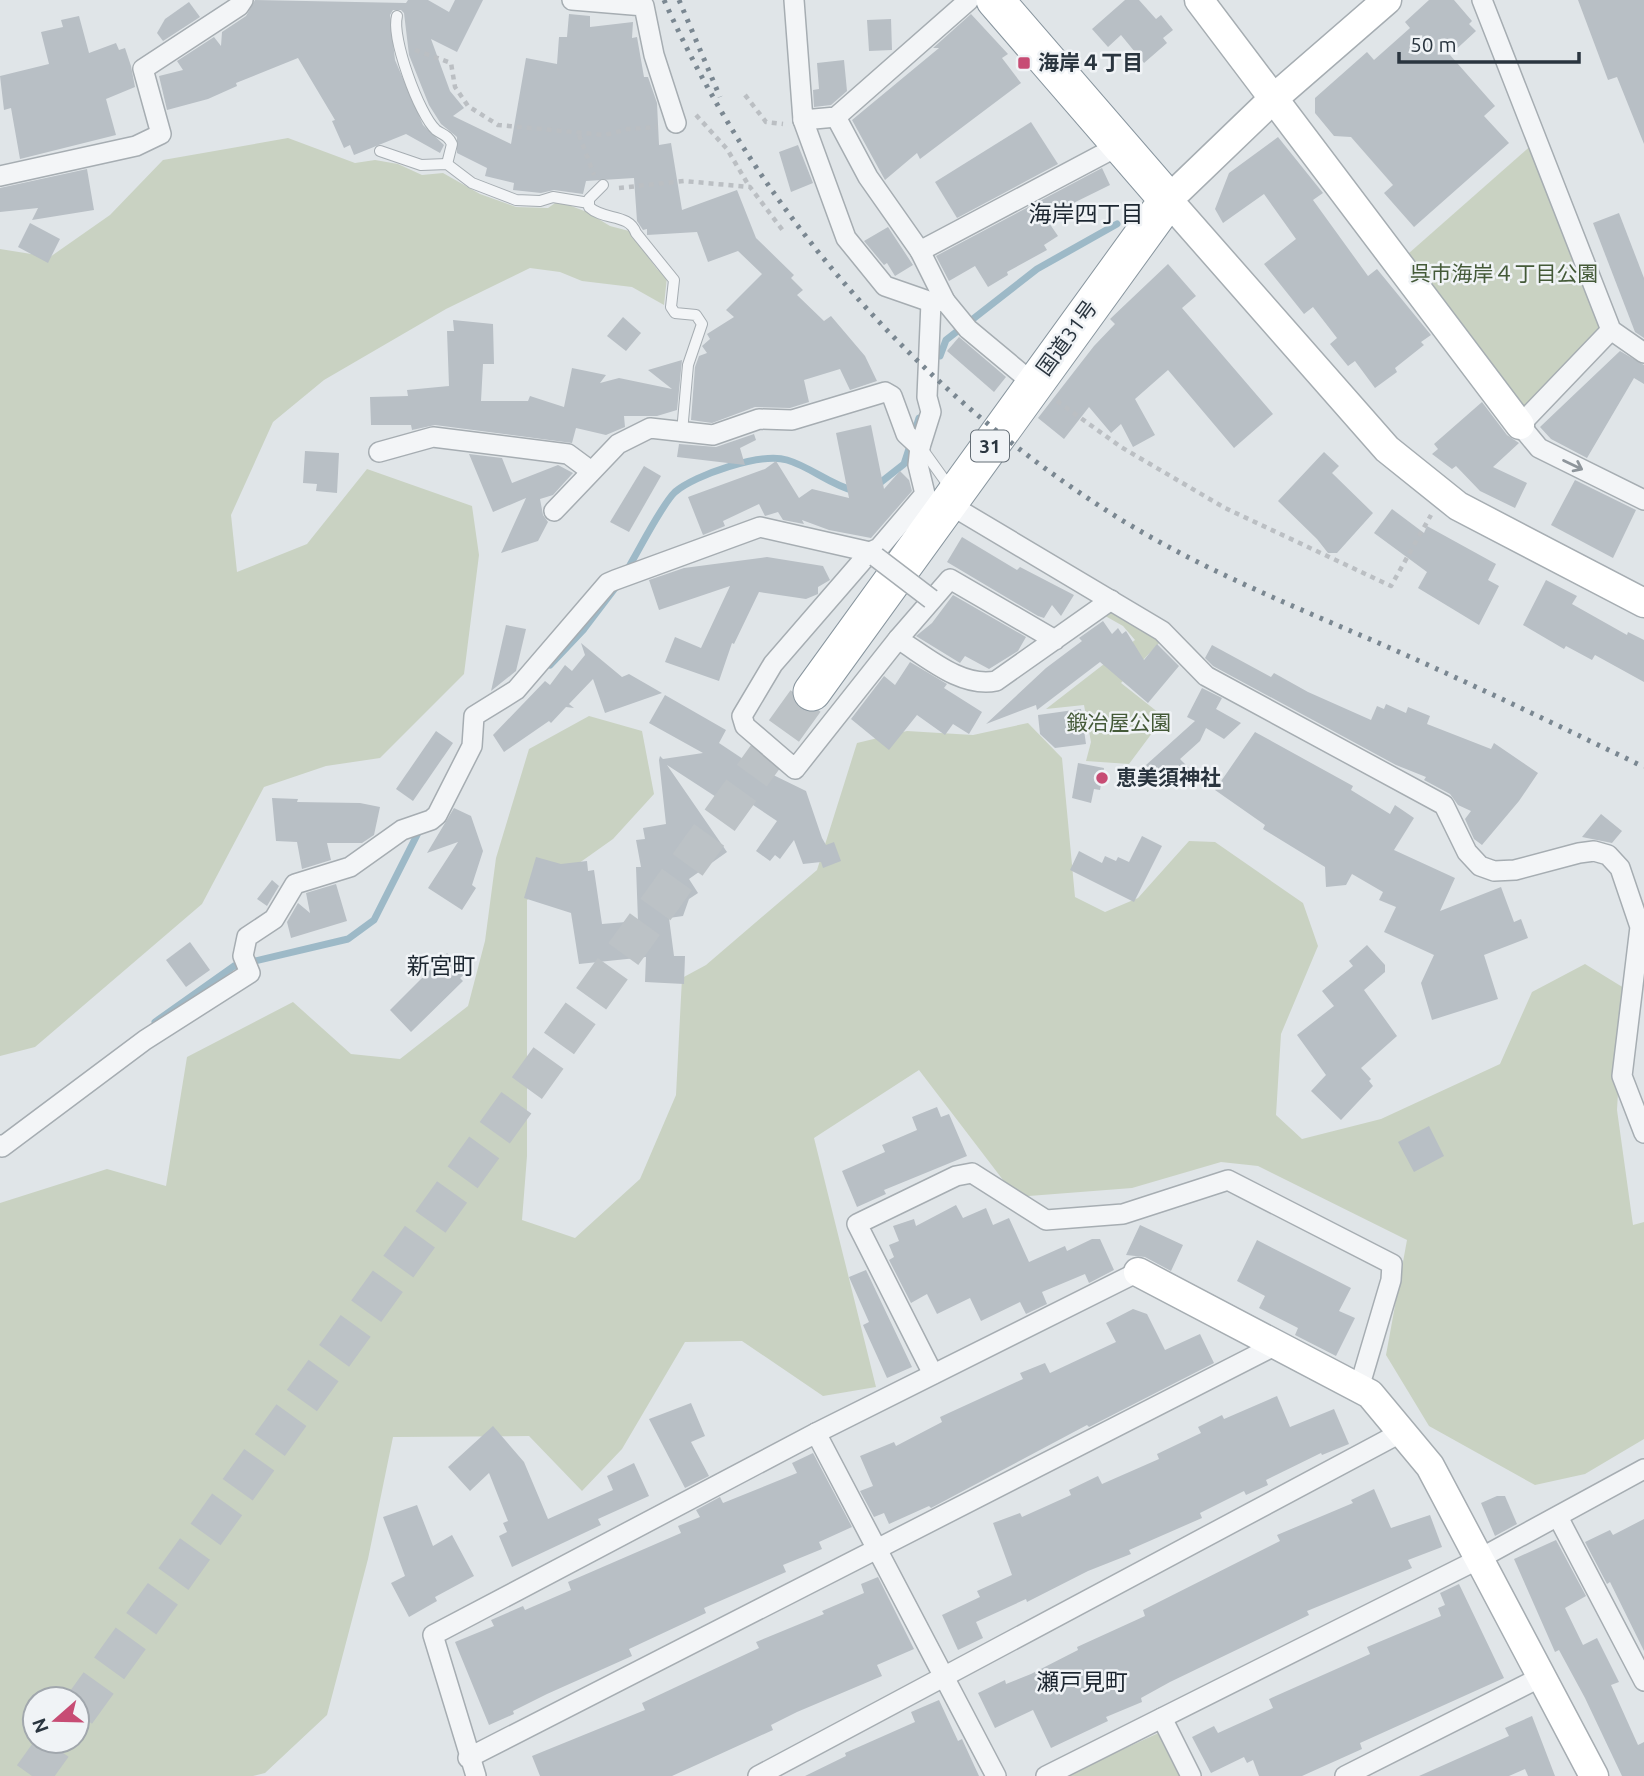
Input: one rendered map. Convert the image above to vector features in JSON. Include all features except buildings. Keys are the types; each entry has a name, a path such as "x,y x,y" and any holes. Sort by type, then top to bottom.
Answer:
{"highway":[{"path":"995,0 1168,200"},
{"name":"国道31号","path":"812,692 1168,200"}],"street":[{"path":"0,176 136,146 161,134 143,69 239,6 243,0"},
{"path":"572,0 644,3 676,123"},
{"path":"794,0 803,120 846,238 885,286 938,301 1034,384"},
{"path":"803,120 836,117 969,0"},
{"path":"1199,0 1539,448 1644,500"},
{"path":"1387,0 1273,99 1168,200 1370,430 1418,477 1458,506 1644,603"},
{"path":"1482,0 1611,330 1644,353"},
{"path":"836,117 869,177 920,251 938,301 928,397 931,412 914,442"},
{"path":"920,251 1122,144"},
{"path":"1520,425 1611,330"},
{"path":"554,511 618,444 650,428 713,435 759,419 792,420 886,392 892,396 914,442 925,494 773,664 743,716 746,726 795,769 898,639 950,579 1055,640"},
{"path":"379,452 433,437 568,454 591,471"},
{"path":"952,499 1162,631 1206,676 1444,805 1467,852 1480,866 1494,871 1515,870 1579,853 1594,851 1608,855 1620,869 1640,927 1622,1076 1644,1133"},
{"path":"1,1146 246,964 247,937 274,919 295,884 351,867 401,830 437,815 472,746 474,716 516,690 608,583 760,527 873,555 931,599"},
{"path":"898,639 957,675 981,684 996,681 1111,600"},
{"path":"933,1374 857,1224 956,1176 972,1173 1046,1220 1123,1214 1228,1180 1392,1264 1391,1280 1359,1388"},
{"path":"1276,1345 877,1549 472,1767 433,1635 816,1433 1138,1272 1370,1394 1430,1466 1477,1560 1594,1776"},
{"path":"758,1776 1402,1432"},
{"path":"816,1433 996,1776"},
{"path":"1045,1776 1477,1560 1644,1469"},
{"path":"1558,1517 1644,1681"},
{"path":"1345,1776 1541,1678"},
{"path":"1163,1718 1191,1776"}],"lane":[{"path":"397,16 395,33 419,104 437,130 444,133 452,144 447,164"},
{"path":"380,151 421,166 447,164 472,183 516,200 540,201 553,197 589,203"},
{"path":"589,203 603,185"},
{"path":"589,203 589,207 603,217 628,220 633,224 636,233 674,279 671,307 676,313 691,314 700,319 701,334 688,365 682,432"},
{"path":"914,442 952,499"}],"path":[{"path":"397,16 410,50 423,51 451,63 455,87 479,116 498,125 605,135 676,123"},
{"path":"663,82 727,149 750,187 784,232"},
{"path":"745,95 766,122 775,125 803,120"},
{"path":"579,134 592,172 603,185 618,188 684,181 750,187"},
{"path":"1034,384 1121,447 1225,508 1391,586 1432,513"}],"green space":[{"path":"288,138 355,163 375,160 398,164 422,175 443,173 480,194 516,207 548,208 558,201 587,212 610,226 629,231 657,269 667,277 664,305 632,287 582,281 560,272 530,268 446,309 324,380 273,422 231,515 237,572 307,544 367,469 472,506 479,555 464,674 380,758 326,766 264,787 202,904 35,1047 0,1056 0,249 50,257 110,215 163,160"},
{"name":"呉市海岸４丁目公園","path":"1534,143 1607,330 1521,420 1400,261"},
{"name":"鍛冶屋公園","path":"1110,604 1164,638 1121,683 1164,717 1129,764 1086,761 1091,742 1084,705 1046,709 1135,640 1123,626 1100,613"},
{"path":"589,716 642,731 654,794 613,839 527,900 527,1156 522,1220 575,1238 640,1179 676,1095 682,978 706,965 817,870 857,743 907,731 973,735 1028,723 1062,758 1075,897 1105,912 1138,898 1189,841 1215,842 1303,903 1318,946 1281,1034 1276,1115 1302,1139 1381,1119 1500,1064 1532,992 1585,964 1624,988 1617,1110 1633,1225 1644,1222 1644,1439 1585,1474 1535,1485 1429,1426 1386,1355 1407,1240 1258,1166 1221,1162 1132,1188 1016,1197 919,1070 814,1138 876,1387 823,1396 742,1341 685,1342 622,1449 582,1491 529,1436 393,1437 368,1559 327,1715 265,1773 253,1776 0,1776 0,1203 107,1169 166,1186 187,1057 293,1002 351,1054 400,1059 468,1006 485,941 496,858 529,749"},
{"path":"1165,1730 1188,1776 1065,1776"}],"waterway":[{"path":"940,356 946,340 1037,269 1117,224"},
{"path":"876,486 904,464 919,418"},
{"path":"627,570 657,517 675,492 712,472 745,462 776,458 796,463 837,485 855,491"},
{"path":"550,665 584,629 619,583"},
{"path":"155,1022 234,966 348,939 374,920 420,829"}],"tunnel":[{"path":"91,1694 812,692"},
{"path":"32,1776 47,1755"}],"railway":[{"path":"664,0 703,79 748,154 798,226 853,294 914,357 978,416 1047,470 1120,519 1183,555 1447,674 1644,767"},
{"path":"679,0 720,97"}],"place":[{"name":"海岸４丁目","path":"1024,63"},
{"name":"恵美須神社","path":"1102,778"}],"district":[{"name":"海岸四丁目","path":"1086,214"},
{"name":"新宮町","path":"441,966"},
{"name":"瀬戸見町","path":"1082,1682"}]}
